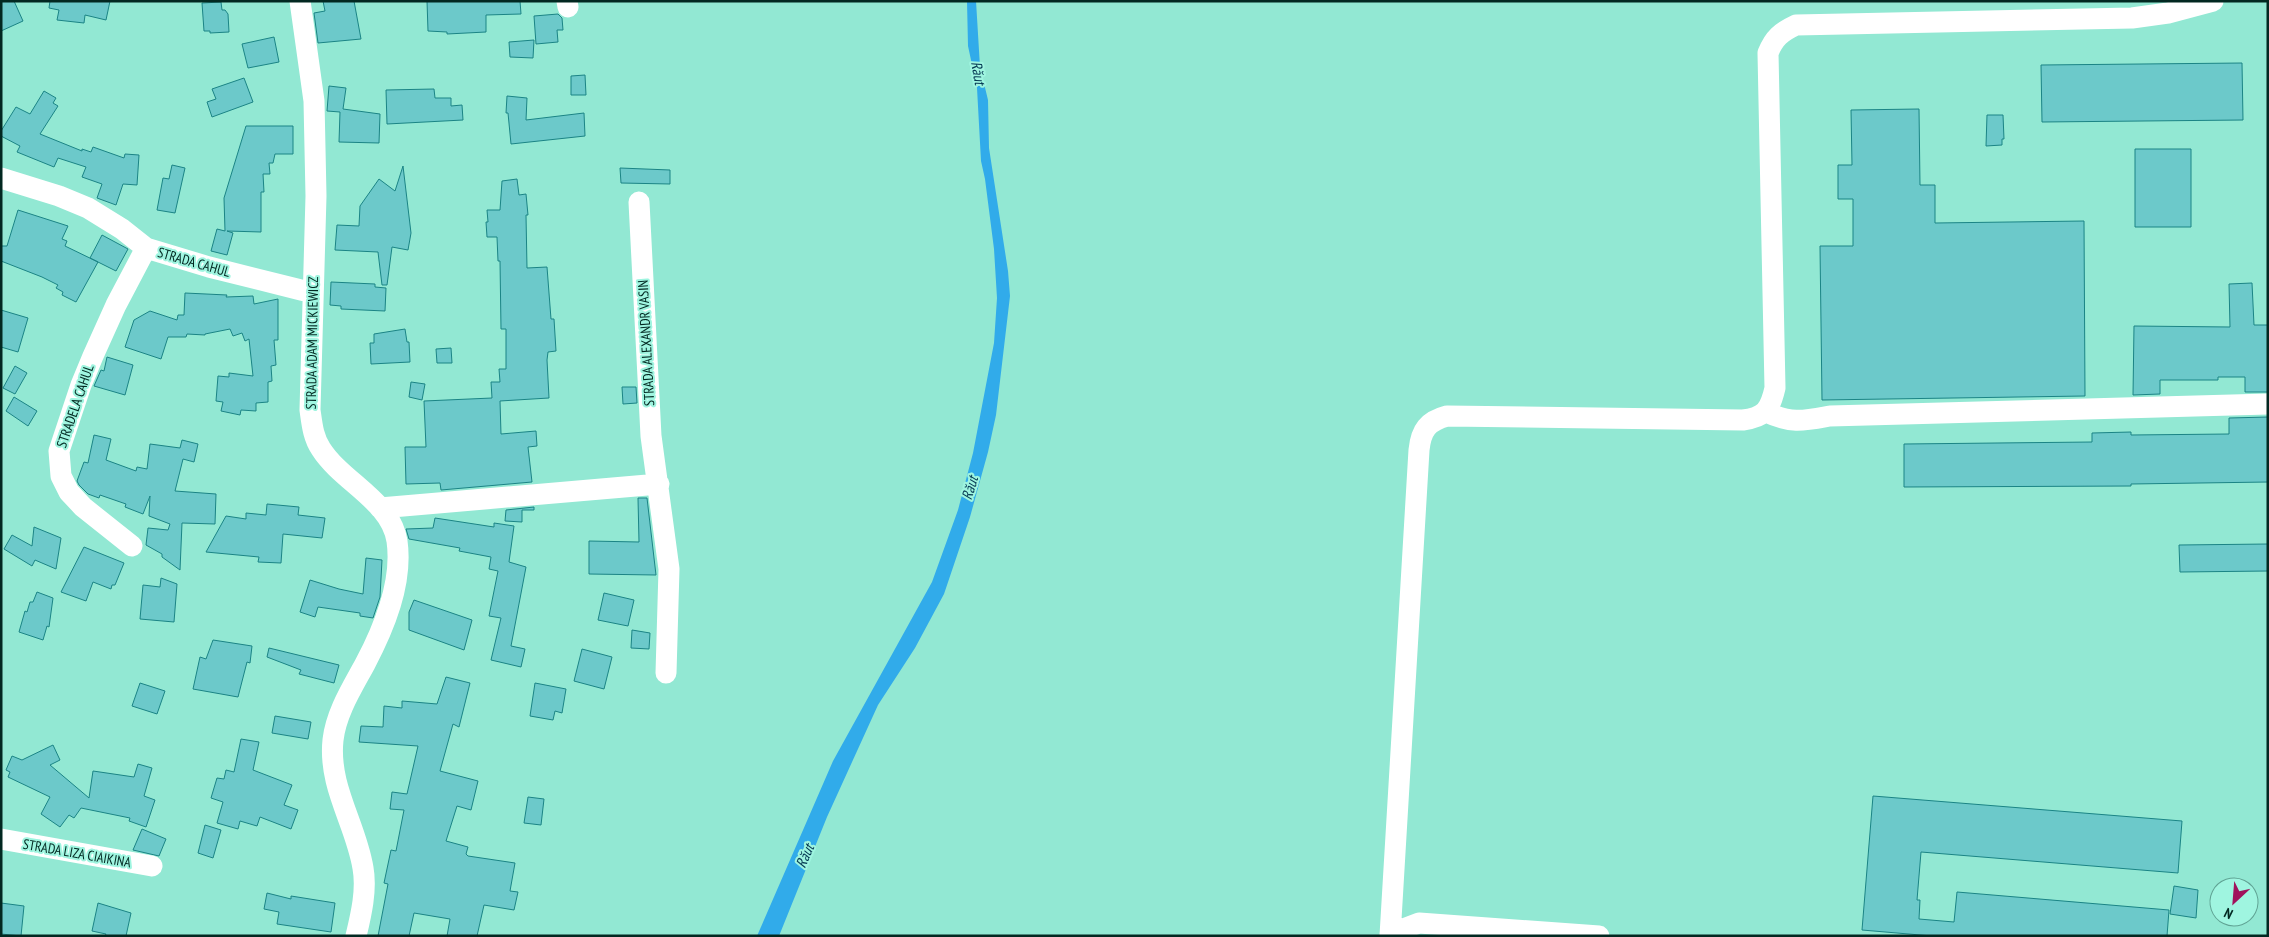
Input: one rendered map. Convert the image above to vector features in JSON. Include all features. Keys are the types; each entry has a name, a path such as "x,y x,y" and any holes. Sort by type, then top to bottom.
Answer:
{"street":[{"name":"STRADA ADAM MICKIEWICZ","path":"300,1 314,101 316,196 310,410 314,436 321,450 342,474 380,508 389,520 395,533 398,570 392,600 380,631 348,694 336,725 331,762 335,784 364,869 364,890 356,936"},
{"path":"1599,936 1419,923 1390,935 1419,450 1424,429 1433,420 1447,416 1743,420 1757,418 1766,412 1772,402 1775,388 1768,54 1773,41 1782,31 1796,25 2132,18 2168,13 2213,1"},
{"name":"STRADA CAHUL","path":"1,178 59,196 88,208 122,229 146,248 209,267 313,293"},
{"name":"STRADA ALEXANDR VASIN","path":"639,202 651,436 669,569 666,673"},
{"name":"STRADELA CAHUL","path":"132,546 83,507 69,492 62,476 59,451 81,385 93,356 116,305 146,248"},
{"path":"1766,412 1784,420 1805,421 1840,416 2268,404"},
{"path":"380,508 659,484"},
{"name":"STRADA LIZA CIAIKINA","path":"1,839 152,866"}],"water":[{"name":"Răut","path":"967,1 976,1 980,67 988,100 989,148 1008,271 1010,296 996,415 988,452 970,517 944,594 915,648 878,705 827,817 779,936 757,936 833,761 932,582 958,510 973,453 994,343 997,298 994,249 981,161 977,88 968,46"}],"building":[{"path":"1,1 14,1 23,21 1,31"},
{"path":"50,1 110,1 106,20 85,15 84,23 57,20 59,10 49,8"},
{"path":"323,1 354,1 361,39 318,43 314,13 325,11"},
{"path":"427,1 520,1 521,14 486,15 486,32 447,34 447,32 428,31"},
{"path":"221,2 222,10 225,10 228,14 229,32 210,33 210,31 204,31 202,3"},
{"path":"558,14 562,18 563,30 557,30 558,42 536,44 534,16"},
{"path":"274,37 279,62 248,68 242,44"},
{"path":"534,40 533,58 510,57 509,42"},
{"path":"2242,63 2243,120 2042,122 2041,65"},
{"path":"585,75 586,95 571,95 571,76"},
{"path":"244,78 253,102 212,117 207,102 216,99 212,89"},
{"path":"329,86 346,88 343,109 380,114 379,143 339,142 340,112 327,111"},
{"path":"434,89 435,98 451,98 451,106 462,105 463,120 387,124 386,90"},
{"path":"44,91 56,98 53,103 58,106 40,134 82,151 82,149 91,152 93,147 124,158 125,154 139,155 137,185 123,184 116,205 97,198 102,184 82,177 86,167 58,158 54,167 17,152 20,146 1,136 1,131 16,107 30,114"},
{"path":"507,96 527,98 526,120 584,113 585,136 511,144 508,113 506,113"},
{"path":"1919,109 1920,185 1935,185 1935,223 2084,221 2085,396 1822,400 1820,246 1853,246 1853,199 1838,199 1838,165 1852,165 1851,110"},
{"path":"1987,115 2003,115 2004,139 2002,139 2002,145 1986,146"},
{"path":"246,126 293,126 293,154 275,154 273,163 269,163 270,174 263,174 264,192 261,192 261,232 227,231 233,233 227,255 211,251 217,229 225,231 224,198"},
{"path":"2135,149 2191,149 2191,227 2135,227"},
{"path":"172,165 185,168 175,213 157,210 163,178 169,179"},
{"path":"403,166 411,233 408,250 392,247 387,285 382,285 378,252 335,250 337,225 359,226 360,206 379,179 395,191"},
{"path":"620,168 670,170 670,184 621,183"},
{"path":"517,179 519,195 526,194 528,215 526,215 527,268 547,267 551,319 554,319 556,351 548,352 549,398 500,401 501,434 536,431 537,446 528,447 532,482 441,490 440,483 406,484 405,447 426,447 424,401 492,398 491,382 500,382 499,369 506,369 506,329 501,329 500,261 498,261 497,237 487,237 486,222 488,222 487,210 500,210 502,181"},
{"path":"18,210 68,226 62,239 67,241 65,246 98,262 76,302 62,295 63,292 56,288 58,285 1,261 1,246 7,246"},
{"path":"102,235 128,249 116,271 90,258"},
{"path":"331,282 375,284 375,287 386,288 385,311 341,309 341,306 330,305"},
{"path":"2252,283 2254,325 2268,325 2268,392 2245,392 2245,377 2218,377 2218,380 2160,380 2160,394 2133,395 2134,326 2230,327 2229,284"},
{"path":"185,293 227,295 226,297 253,296 254,304 278,299 278,340 274,340 276,365 271,366 272,381 268,382 268,402 256,403 256,411 241,410 240,415 221,411 223,402 216,401 218,376 229,377 229,373 253,376 249,339 245,341 242,333 233,336 230,329 205,335 187,334 186,337 168,337 161,359 125,347 134,320 150,311 177,320 178,315 184,315"},
{"path":"1,310 28,318 18,352 1,347"},
{"path":"405,329 407,342 409,342 410,362 371,364 370,343 374,343 374,334"},
{"path":"451,348 452,363 437,363 436,349"},
{"path":"107,357 133,365 125,395 94,386 101,370 104,371"},
{"path":"15,366 27,373 15,394 3,388"},
{"path":"411,382 425,384 422,400 409,397"},
{"path":"622,387 636,387 637,403 623,404"},
{"path":"14,397 37,411 28,426 6,411"},
{"path":"2268,417 2268,482 2131,484 2131,486 1904,487 1904,444 2092,442 2092,433 2131,432 2131,435 2229,434 2229,418"},
{"path":"94,435 111,439 106,460 136,471 137,467 147,469 150,444 180,448 182,440 198,444 194,462 183,459 175,491 216,494 215,524 182,523 180,570 162,557 162,554 146,545 148,528 168,530 170,524 149,516 150,496 143,514 125,507 126,504 100,495 99,498 88,494 79,485 77,481 84,462 88,463"},
{"path":"638,498 647,498 656,575 589,574 589,541 639,542"},
{"path":"267,504 299,507 298,515 325,518 322,538 283,534 281,563 258,562 259,557 206,552 226,516 246,519 246,513 266,515"},
{"path":"534,507 534,510 522,510 522,522 505,521 506,510"},
{"path":"435,518 494,527 494,523 514,526 509,562 526,567 511,646 525,649 521,667 491,660 501,618 489,616 498,571 489,569 491,557 459,551 460,548 409,539 406,529 433,528"},
{"path":"34,527 61,538 56,569 35,560 32,566 4,549 12,535 32,546"},
{"path":"2268,544 2268,571 2180,572 2179,545"},
{"path":"84,547 124,563 115,585 112,585 111,589 93,582 86,601 61,592"},
{"path":"366,558 382,560 380,597 373,618 360,616 360,613 318,607 315,617 300,612 310,580 363,594"},
{"path":"161,578 177,584 174,622 140,619 143,585 160,587"},
{"path":"37,592 53,598 49,627 47,626 43,640 19,632 25,611 27,612 30,602 33,602"},
{"path":"604,593 634,600 628,626 598,620"},
{"path":"414,600 472,620 464,650 409,630 409,612"},
{"path":"632,630 650,633 649,649 631,648"},
{"path":"213,640 252,646 250,663 247,662 238,697 193,689 200,657 206,659"},
{"path":"269,648 339,665 334,683 299,674 301,670 267,657"},
{"path":"582,649 612,657 604,689 574,681"},
{"path":"446,677 470,683 459,727 453,724 440,771 478,781 471,810 457,806 446,841 468,847 466,854 468,856 515,863 510,891 518,892 514,910 484,905 477,936 447,936 450,919 414,913 409,936 378,936 388,884 384,883 391,850 396,851 404,810 390,809 392,792 407,794 418,746 359,742 361,726 383,727 384,706 402,708 402,701 437,704"},
{"path":"140,683 165,691 157,714 132,706"},
{"path":"535,683 566,689 562,713 555,711 553,720 530,716"},
{"path":"275,716 311,722 308,739 272,733"},
{"path":"241,739 259,742 253,770 292,785 284,805 298,810 291,829 260,817 257,826 240,821 238,829 217,823 223,802 211,798 217,778 224,779 226,770 234,772"},
{"path":"53,745 60,760 50,765 89,798 93,771 134,777 138,764 152,768 144,796 155,800 146,827 129,821 130,818 81,808 74,818 69,815 60,827 41,814 50,797 8,777 10,772 6,770 12,756 22,760"},
{"path":"1873,796 2182,821 2178,873 1921,852 1917,900 1920,900 1919,919 1954,922 1957,892 2169,910 2167,936 1932,936 1862,930"},
{"path":"528,797 544,799 541,825 524,823"},
{"path":"205,825 221,830 213,858 198,853"},
{"path":"142,829 166,839 159,856 133,850"},
{"path":"2174,886 2198,890 2196,918 2170,914"},
{"path":"267,893 291,899 291,896 335,903 331,932 277,924 279,912 264,909"},
{"path":"1,903 24,906 21,936 1,934"},
{"path":"98,903 131,913 126,936 105,936 106,934 92,931"}]}
